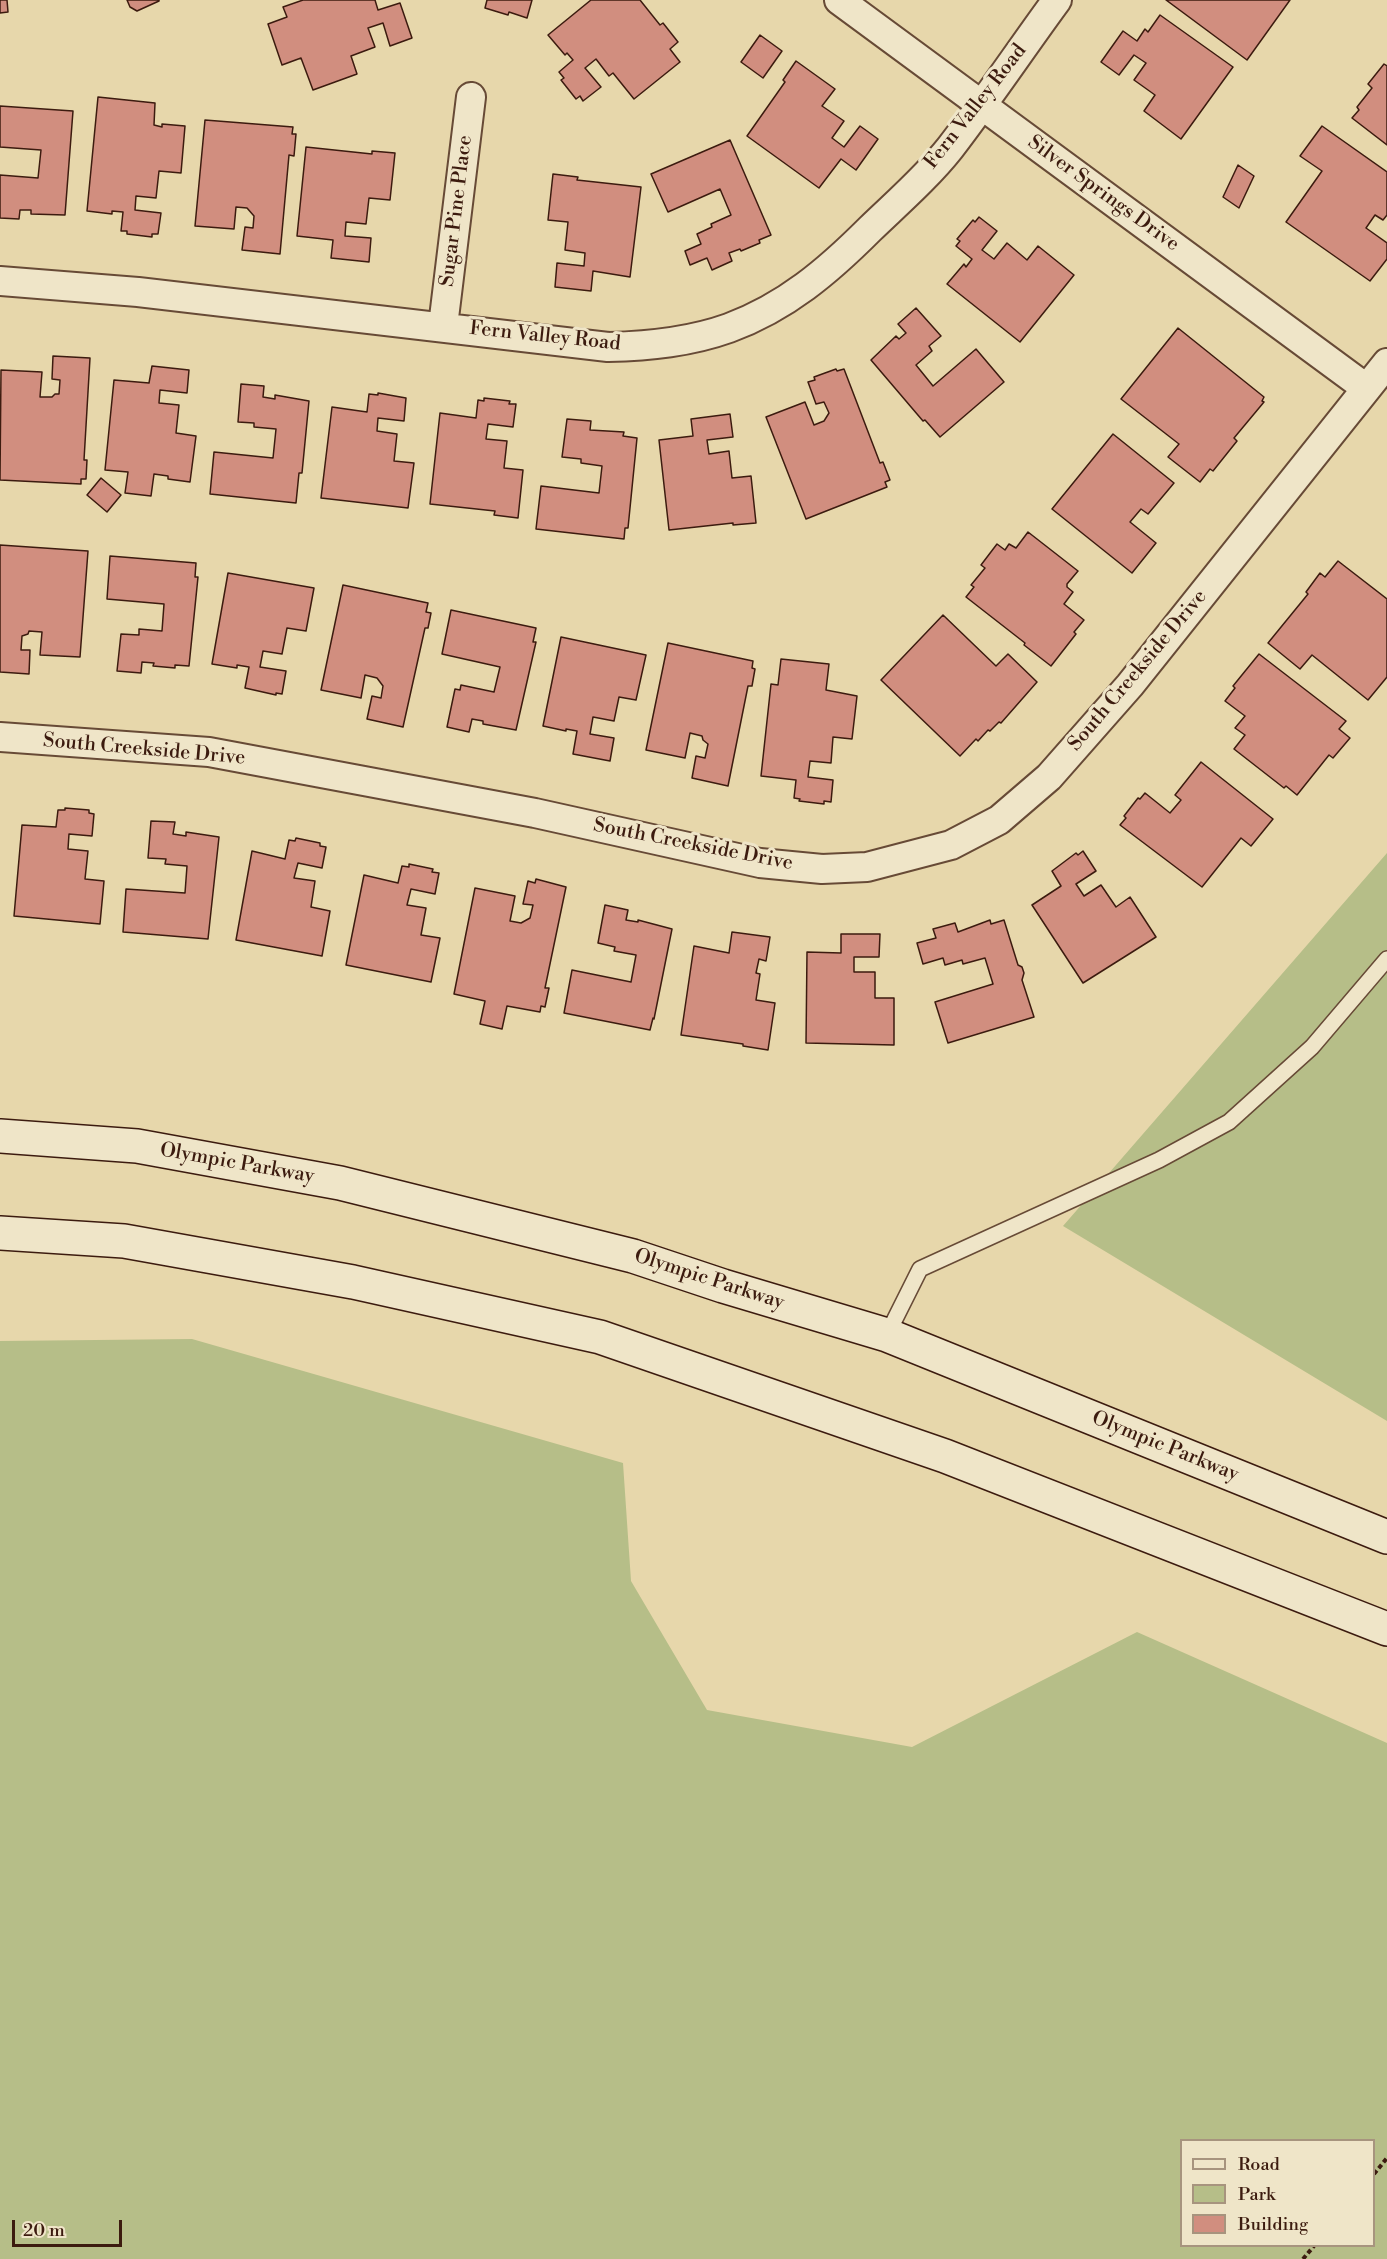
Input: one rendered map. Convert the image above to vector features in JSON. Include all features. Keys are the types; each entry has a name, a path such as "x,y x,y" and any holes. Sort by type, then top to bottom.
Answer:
{"main road":[{"name":"Olympic Parkway","path":"0,1136 137,1146 340,1183 633,1256 723,1286 886,1335 1387,1537"},
{"path":"0,1233 135,1243 353,1282 600,1336 945,1456 1387,1629"}],"street":[{"name":"Silver Springs Drive","path":"839,0 1366,388"},
{"name":"Fern Valley Road","path":"0,281 106,288 608,347 649,346 690,339 766,312 801,291 832,266 949,149 1057,0"},
{"name":"Sugar Pine Place","path":"443,326 471,97"},
{"name":"South Creekside Drive","path":"0,737 209,752 535,813 760,863 822,870 867,867 951,844 999,820 1049,777 1130,685 1387,363"}],"lane":[{"path":"886,1335 920,1269 1159,1160 1229,1122 1312,1047 1387,959"}],"path":[{"path":"1375,2173 1387,2158"},
{"path":"1303,2259 1313,2247"}],"green space":[{"path":"1387,853 1387,1421 1063,1226"},
{"path":"192,1339 623,1463 631,1581 707,1710 912,1747 1137,1632 1387,1743 1387,2259 0,2259 0,1341"}],"building":[{"path":"0,0 7,0 8,12 0,13"},
{"path":"127,0 159,1 137,11 130,7"},
{"path":"303,0 375,0 378,10 400,3 412,38 390,46 383,23 368,28 375,47 351,56 357,74 313,90 301,58 282,65 268,24 287,17 283,7"},
{"path":"487,0 532,0 527,18 485,8"},
{"path":"591,0 640,0 660,25 663,23 678,42 670,49 680,62 634,99 613,73 609,76 596,59 585,68 601,87 583,101 580,96 576,99 561,80 564,78 559,72 573,60 567,53 565,55 548,35"},
{"path":"1166,0 1290,0 1247,60"},
{"path":"1160,15 1233,67 1181,139 1144,111 1155,95 1134,80 1146,63 1134,55 1119,75 1101,62 1123,31 1137,41 1145,29 1148,32"},
{"path":"760,35 782,51 763,78 741,62"},
{"path":"796,61 835,89 822,106 844,121 832,138 844,147 860,126 878,139 856,170 841,159 819,188 747,136 785,82 783,80"},
{"path":"1384,64 1387,66 1387,145 1352,118 1359,110 1357,107 1372,88 1368,84"},
{"path":"98,97 155,103 154,125 185,126 181,173 159,171 156,198 136,196 135,210 161,213 158,234 152,234 152,237 127,234 127,231 121,231 123,212 112,211 112,214 87,211"},
{"path":"0,106 73,111 65,215 31,214 31,210 20,210 19,219 0,218 0,175 38,178 41,150 0,147"},
{"path":"205,120 293,127 292,134 296,134 294,156 289,155 280,254 242,250 245,227 253,228 254,216 247,208 236,207 234,229 195,226"},
{"path":"1322,126 1387,172 1387,215 1383,220 1375,215 1366,228 1387,243 1387,259 1370,281 1286,222 1322,171 1300,156"},
{"path":"730,140 771,235 759,240 760,243 729,253 732,261 712,270 707,258 690,265 685,251 701,244 697,234 712,227 711,224 731,215 720,189 668,212 651,174"},
{"path":"306,147 372,154 372,151 395,153 390,200 369,198 366,224 346,222 345,236 371,238 369,262 331,258 333,240 297,236"},
{"path":"1238,165 1254,176 1239,208 1223,197"},
{"path":"553,174 578,177 577,180 641,187 630,277 593,271 591,291 555,287 557,263 584,266 585,253 565,250 568,222 548,220"},
{"path":"979,217 997,231 982,250 994,259 1007,243 1027,260 1038,246 1074,275 1020,342 947,284 964,264 966,267 972,259 956,246 960,241 957,239 973,220 975,222"},
{"path":"916,308 941,336 929,346 932,351 916,365 933,386 976,349 1004,382 940,437 925,420 923,421 871,360 896,336 899,339 906,333 898,324"},
{"path":"1178,328 1264,397 1262,401 1264,402 1234,438 1237,441 1213,471 1210,469 1200,482 1168,457 1179,444 1121,399"},
{"path":"53,356 90,358 84,460 87,460 86,479 81,479 81,484 0,480 1,370 42,372 40,397 52,397 59,394 60,380 52,379"},
{"path":"152,366 189,370 187,393 160,390 159,403 179,405 176,433 196,436 190,482 168,479 168,476 154,474 151,496 125,493 128,472 105,470 114,380 149,383"},
{"path":"836,369 837,371 844,369 880,463 883,462 890,480 885,482 887,487 806,519 766,417 805,402 814,425 824,421 829,413 824,402 816,404 808,382 815,380 814,377"},
{"path":"241,384 264,386 263,397 275,399 275,395 309,401 302,473 299,473 296,503 210,494 214,452 273,458 276,429 254,427 254,423 238,422"},
{"path":"378,393 406,398 404,421 378,418 377,431 397,434 394,461 414,463 408,508 321,498 332,407 367,412 369,394 378,395"},
{"path":"484,398 510,401 509,404 516,404 513,427 488,424 486,439 507,441 504,468 523,470 518,518 494,515 495,511 430,504 440,413 476,418 478,400 484,401"},
{"path":"730,414 733,437 707,440 709,454 729,451 732,478 751,476 756,523 733,525 733,523 669,530 659,440 693,436 691,419"},
{"path":"567,419 591,421 590,430 624,432 623,436 637,438 628,528 625,528 624,539 536,529 541,486 599,493 602,466 581,463 581,459 562,457"},
{"path":"1113,434 1174,483 1148,514 1141,509 1130,522 1156,543 1132,573 1052,509"},
{"path":"101,478 121,495 107,512 87,495"},
{"path":"1028,532 1078,571 1067,584 1073,592 1064,604 1084,620 1051,666 966,597 974,587 971,585 985,568 981,565 997,544 1005,550 1009,544 1016,548"},
{"path":"0,545 88,551 80,657 40,655 42,632 29,631 28,634 22,636 21,650 30,650 29,674 0,672"},
{"path":"110,556 196,563 195,577 198,577 189,666 175,665 175,668 153,666 154,663 142,662 141,673 117,671 121,634 139,635 139,629 162,631 164,604 107,599"},
{"path":"1338,561 1387,599 1387,677 1368,700 1312,655 1300,669 1268,643 1308,594 1306,592 1320,573 1325,577"},
{"path":"228,573 314,588 306,631 287,628 282,654 263,651 260,667 286,671 282,694 276,693 276,695 245,688 249,667 237,665 237,668 212,664"},
{"path":"343,585 428,603 426,612 431,613 428,628 425,628 403,727 367,719 372,696 381,698 383,686 377,678 365,675 361,698 321,690"},
{"path":"451,610 536,628 533,642 536,642 516,730 483,724 483,721 472,719 469,732 447,727 455,689 460,690 461,685 494,692 500,667 442,654"},
{"path":"943,615 996,666 1008,654 1037,682 1001,723 999,722 990,731 988,730 978,741 976,739 960,756 881,680"},
{"path":"561,637 646,655 636,700 619,697 614,721 593,717 590,734 614,738 610,761 573,754 577,731 543,726"},
{"path":"668,643 753,661 752,668 755,669 752,686 748,686 728,786 692,778 696,756 705,758 708,744 702,736 690,733 685,758 646,750"},
{"path":"1259,654 1346,721 1339,729 1350,738 1333,758 1329,755 1297,795 1286,786 1284,788 1234,749 1245,735 1235,728 1245,716 1225,701 1235,688 1233,686"},
{"path":"781,659 829,664 826,690 857,696 852,739 833,737 831,763 810,761 808,777 833,780 831,802 824,801 824,804 799,801 800,799 794,798 796,780 761,776 771,684 778,685"},
{"path":"1201,762 1273,819 1251,846 1241,838 1202,887 1120,825 1138,798 1140,799 1145,793 1170,813 1181,800 1175,795"},
{"path":"65,808 89,810 89,813 94,814 92,836 69,834 68,849 88,851 85,879 104,881 100,924 14,916 22,825 56,827 58,810 65,810"},
{"path":"151,821 175,822 173,834 186,836 186,832 219,837 208,939 123,932 126,889 185,893 187,866 165,864 166,859 148,858"},
{"path":"296,838 320,843 320,846 326,847 322,868 298,863 294,878 315,881 311,907 330,911 322,956 236,940 252,851 285,859 289,840 295,841"},
{"path":"1083,851 1096,871 1076,884 1084,896 1101,885 1116,907 1130,897 1156,937 1083,983 1032,905 1061,886 1052,871 1076,853 1078,855"},
{"path":"409,864 433,869 432,872 439,873 435,894 411,889 407,905 426,908 421,935 440,938 431,982 346,965 364,875 398,883 402,866 409,867"},
{"path":"536,879 566,887 545,988 549,988 545,1007 541,1006 540,1012 507,1006 502,1029 480,1024 485,1001 454,994 475,888 515,896 510,921 521,923 530,918 533,905 523,904 528,881 535,883"},
{"path":"605,905 628,910 626,920 638,922 638,920 672,929 650,1030 564,1013 572,970 631,982 636,955 614,951 615,947 598,943"},
{"path":"990,920 991,924 1004,920 1018,965 1022,967 1024,973 1022,980 1034,1017 948,1043 935,1002 993,984 985,958 963,964 962,960 945,965 943,958 923,964 917,943 936,938 933,929 955,923 958,932"},
{"path":"732,932 770,937 766,961 759,959 756,973 760,974 756,1000 775,1003 768,1050 681,1035 694,946 729,953"},
{"path":"841,934 880,934 879,957 854,957 854,972 875,972 875,998 894,998 894,1045 806,1043 807,952 841,953"}]}
